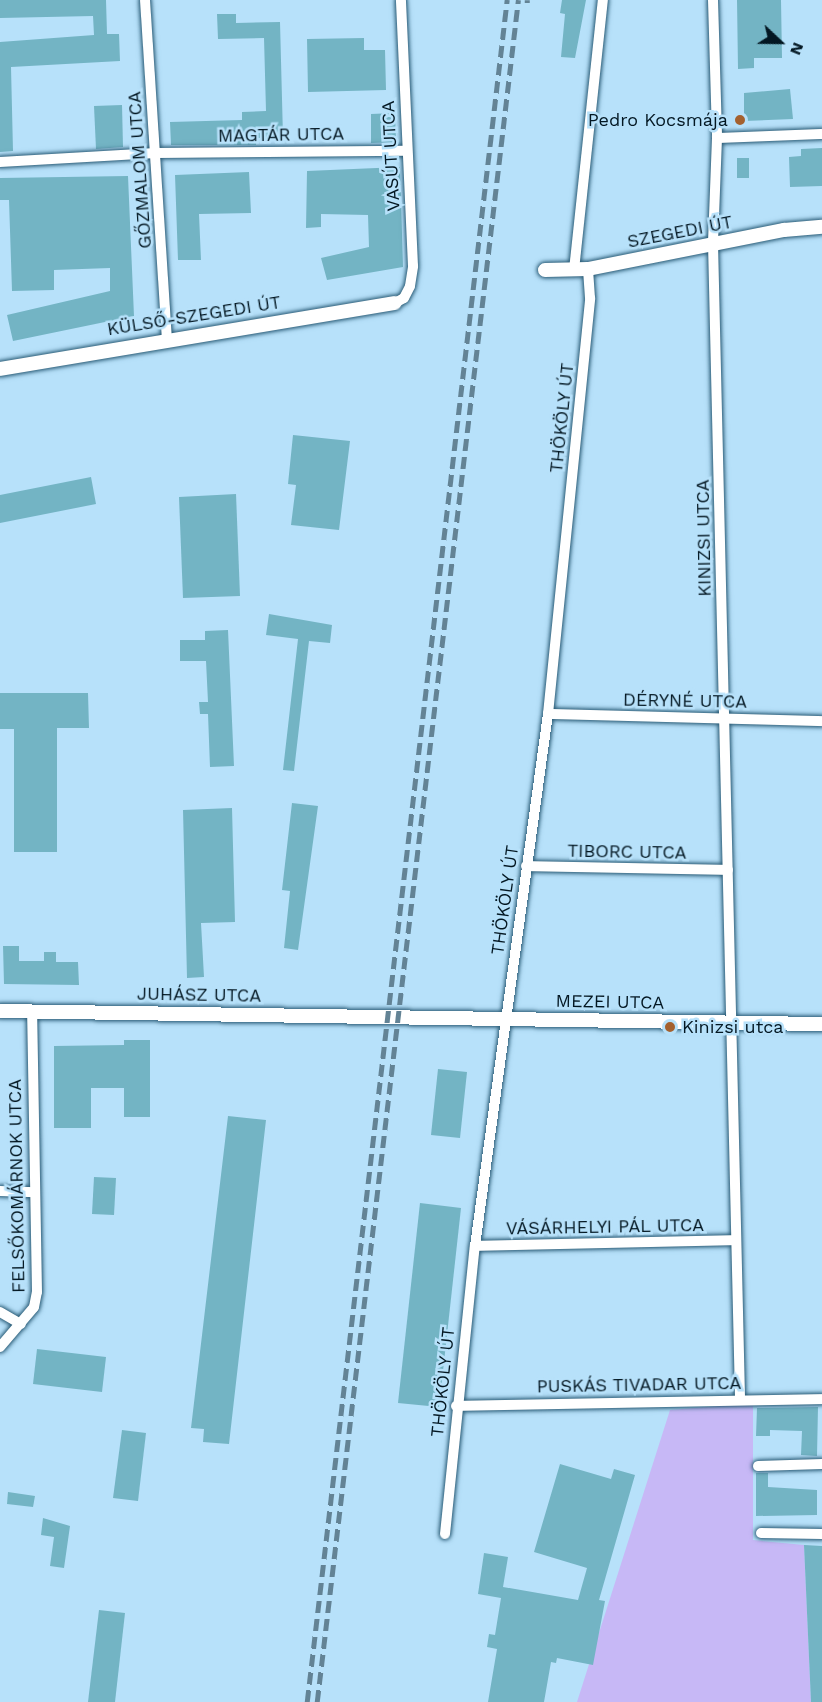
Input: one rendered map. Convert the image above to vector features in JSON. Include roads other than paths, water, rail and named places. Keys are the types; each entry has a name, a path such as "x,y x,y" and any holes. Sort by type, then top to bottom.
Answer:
{"street":[{"name":"GŐZMALOM UTCA","path":"145,0 166,339"},
{"name":"VASÚT UTCA","path":"395,303 404,298 412,277 401,0"},
{"path":"581,269 603,0"},
{"name":"KINIZSI UTCA","path":"713,0 717,138 713,243 740,1400"},
{"path":"717,138 822,134"},
{"name":"MAGTÁR UTCA","path":"0,162 156,153 406,151"},
{"name":"SZEGEDI ÚT","path":"545,270 581,269 784,230 822,227"},
{"name":"THÖKÖLY ÚT","path":"445,1534 456,1406 475,1246 548,714 586,344 581,269"},
{"name":"KÜLSŐ-SZEGEDI ÚT","path":"0,369 166,339 395,303"},
{"name":"DÉRYNÉ UTCA","path":"548,714 822,721"},
{"name":"TIBORC UTCA","path":"526,866 728,870"},
{"name":"JUHÁSZ UTCA","path":"0,1011 398,1018"},
{"name":"FELSŐKOMÁRNOK UTCA","path":"0,1347 34,1307 37,1292 32,1012"},
{"name":"MEZEI UTCA","path":"398,1018 822,1024"},
{"path":"0,1191 35,1192"},
{"name":"VÁSÁRHELYI PÁL UTCA","path":"475,1246 736,1240"},
{"path":"0,1312 21,1323"},
{"name":"PUSKÁS TIVADAR UTCA","path":"456,1406 822,1399"},
{"path":"758,1466 822,1464"},
{"path":"761,1533 822,1534"}],"railway":[{"path":"307,1702 507,0"},
{"path":"317,1702 518,0"}],"place":[{"name":"Pedro Kocsmája","path":"740,120"},
{"name":"Kinizsi utca","path":"670,1027"}]}
